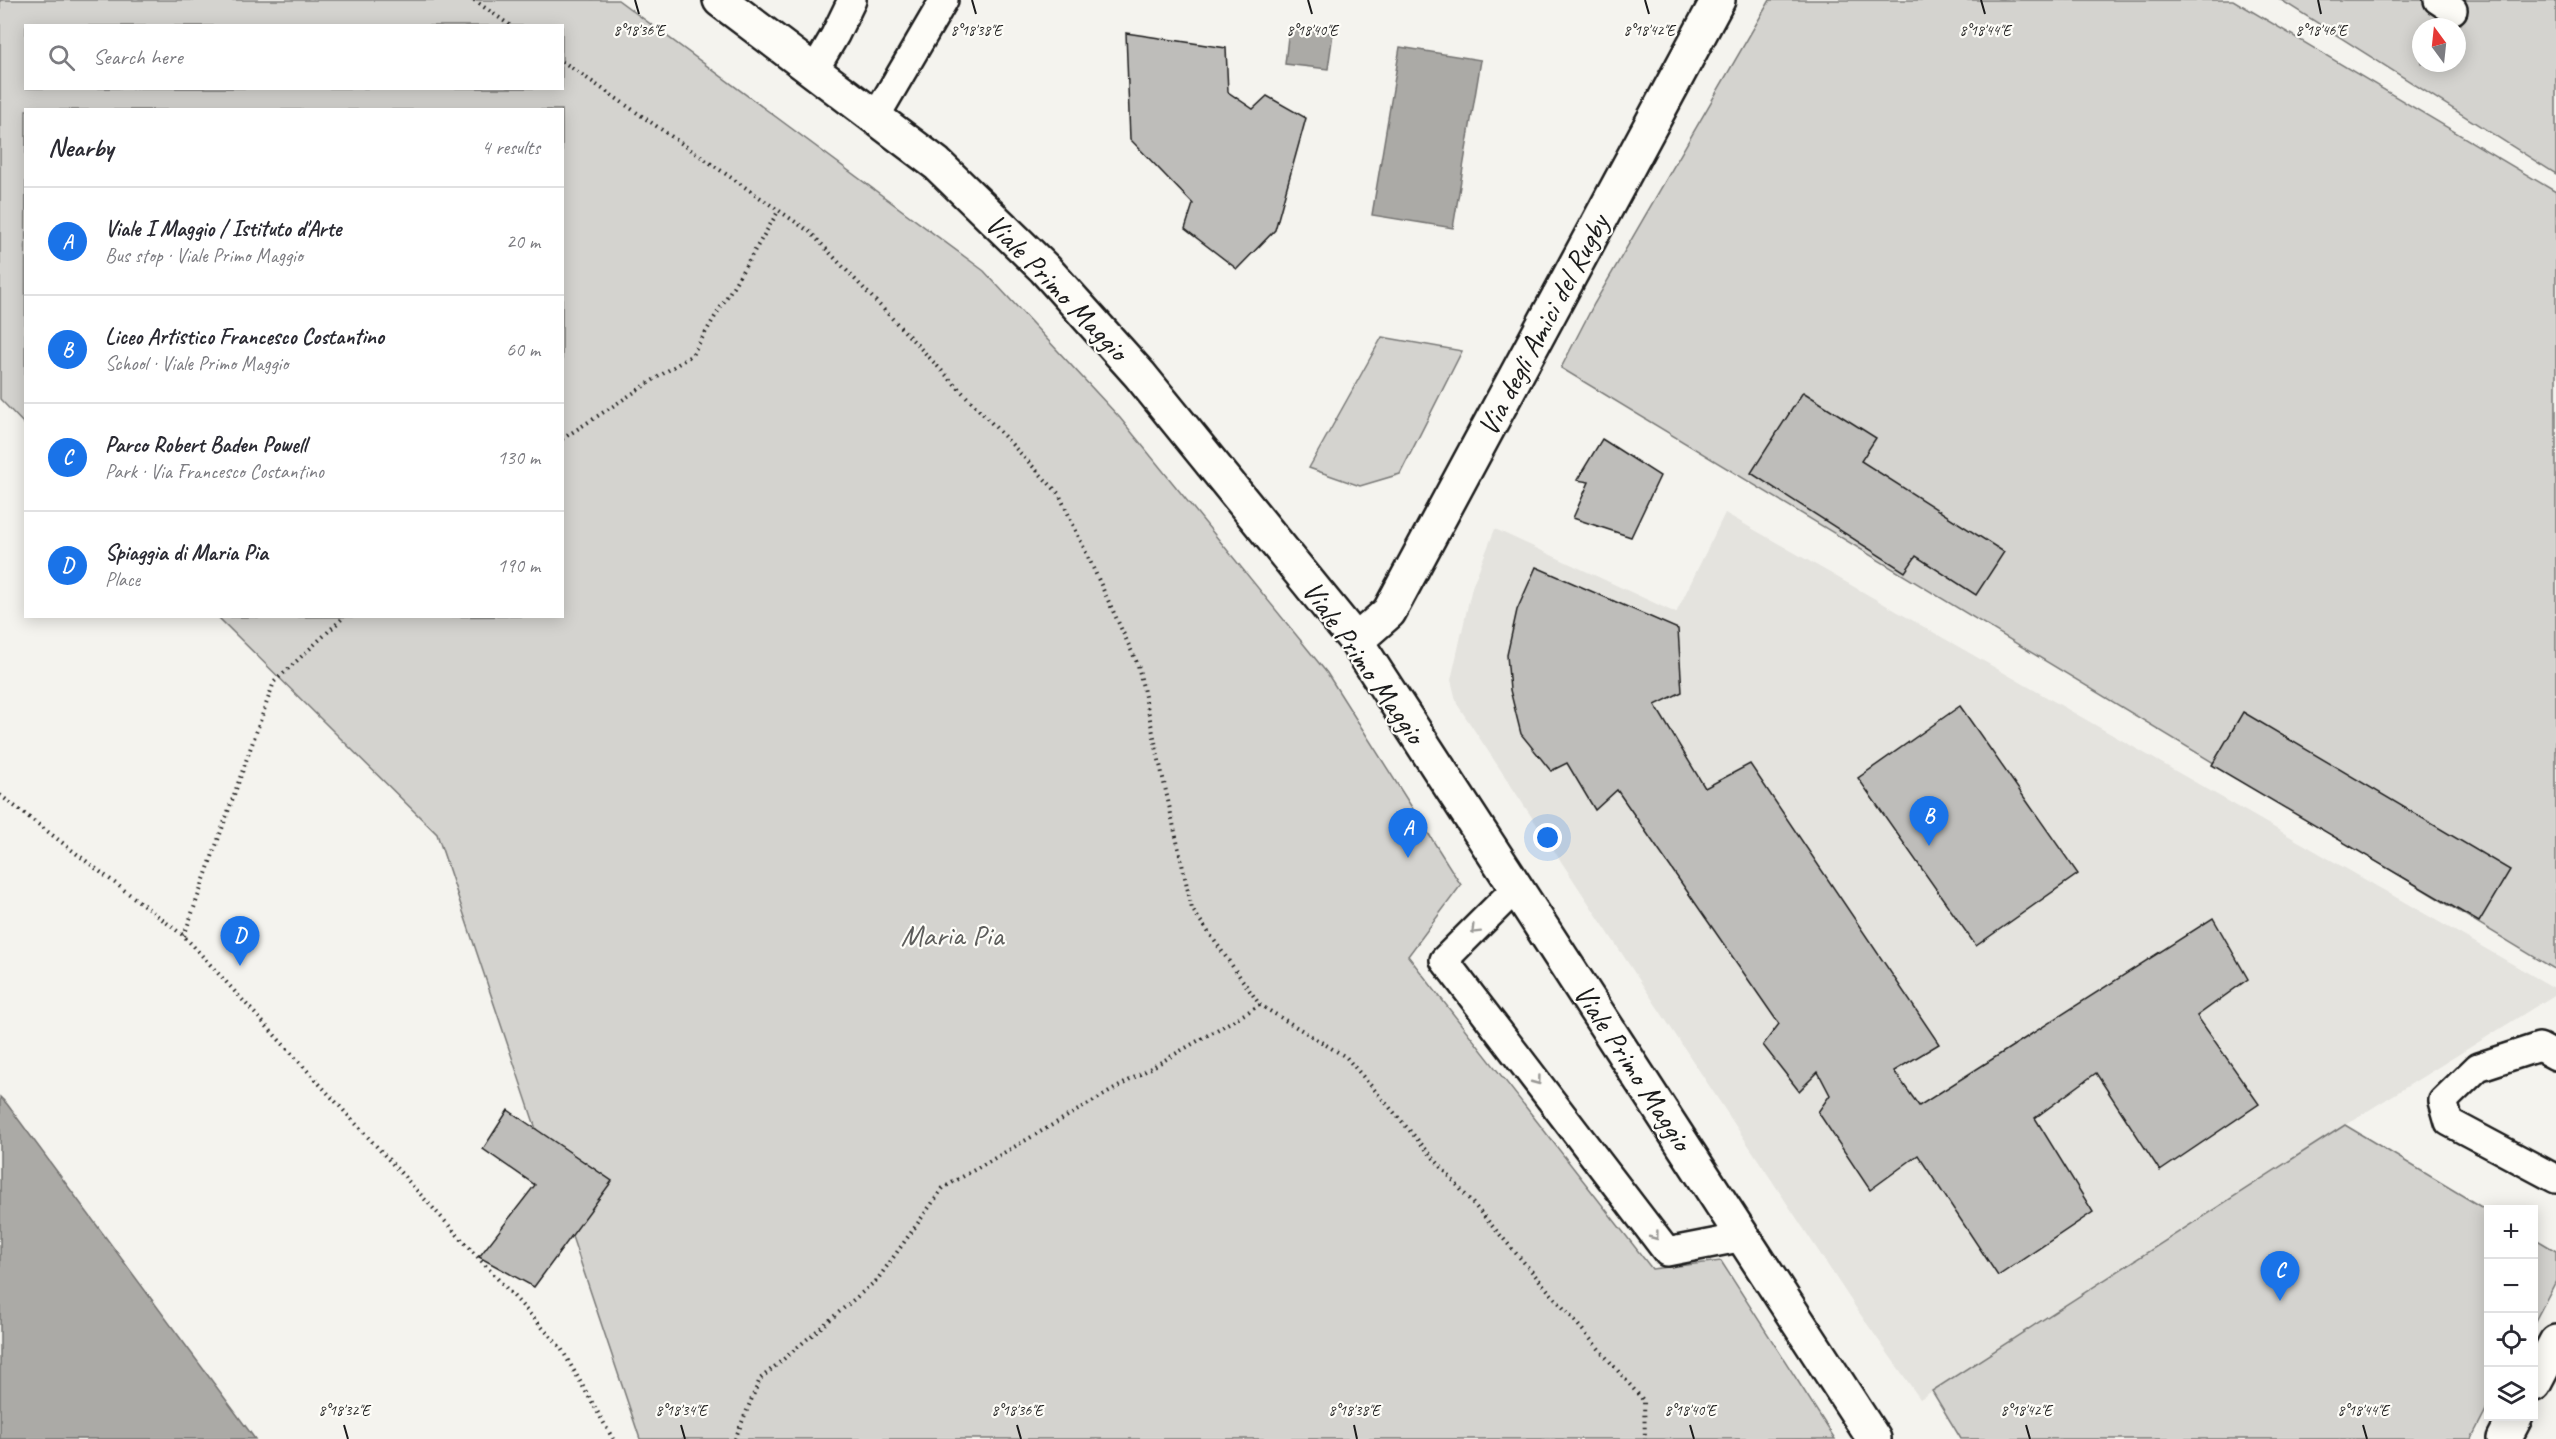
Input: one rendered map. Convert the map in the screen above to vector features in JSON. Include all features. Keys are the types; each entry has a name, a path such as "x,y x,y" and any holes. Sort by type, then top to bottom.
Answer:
{"street":[{"name":"Viale Primo Maggio","path":"720,0 937,164 1045,269 1140,375 1356,641 1874,1439"},
{"name":"Via degli Amici del Rugby","path":"1356,641 1389,612 1718,0"},
{"path":"2538,1376 2556,1342"},
{"path":"2504,1439 2513,1421"}],"lane":[{"path":"814,71 852,0"},
{"path":"875,118 944,0"},
{"path":"1516,888 1444,960 1667,1252 1744,1237"},
{"path":"2556,1056 2539,1047 2478,1067 2443,1101 2449,1122 2556,1179"}],"path":[{"path":"474,0 508,24"},
{"path":"564,62 810,232 1059,494 1138,665 1192,909 1260,1005 1346,1057 1644,1401 1645,1439"},
{"path":"564,438 692,355 779,210"},
{"path":"184,936 274,682 343,618"},
{"path":"0,795 184,936 561,1347 613,1439"},
{"path":"735,1439 760,1379 877,1280 943,1188 1260,1005"}],"shaded area":[{"path":"1289,28 1333,33 1328,69 1285,64"},
{"path":"1400,47 1481,60 1453,228 1372,215"},
{"path":"1725,513 2556,989 2556,994 2345,1125 1920,1399 1858,1311 1457,704 1451,680 1472,587 1495,529 1676,613"},
{"path":"0,1097 7,1104 255,1439 0,1439"}],"green space":[{"name":"Maria Pia","path":"0,0 618,0 984,271 1120,418 1327,673 1461,885 1408,956 1652,1269 1721,1261 1835,1439 640,1439 437,834 219,618 564,618 564,108 24,108 24,424 0,399"},
{"path":"1770,0 2233,0 2556,192 2556,970 1561,368 1594,304"},
{"path":"2281,0 2556,0 2556,174"},
{"path":"1382,337 1462,351 1400,474 1360,486 1309,468"},
{"path":"2345,1125 2484,1209 2484,1414 2471,1439 1961,1439 1932,1391"},
{"path":"2538,1240 2556,1251 2556,1281 2538,1315"}],"building":[{"path":"1126,33 1226,48 1228,92 1253,109 1267,96 1306,118 1275,230 1237,269 1185,229 1193,204 1130,139"},
{"path":"1803,392 1876,438 1861,461 2004,552 1976,595 1916,556 1905,572 1751,473"},
{"path":"1602,439 1660,476 1631,537 1573,518 1589,482 1577,480"},
{"path":"1536,567 1678,629 1682,692 1655,705 1705,788 1750,764 1939,1044 1894,1071 1919,1106 2213,918 2248,979 2197,1016 2259,1104 2160,1171 2096,1073 2035,1118 2093,1212 1998,1276 1918,1155 1870,1190 1818,1112 1830,1095 1818,1072 1799,1091 1763,1045 1779,1024 1617,790 1595,810 1567,763 1551,771 1521,734 1510,690 1507,655 1517,610"},
{"path":"1960,706 2078,874 1976,946 1858,778"},
{"path":"2243,712 2510,870 2479,922 2212,765"},
{"path":"508,1110 612,1181 534,1287 479,1257 535,1185 483,1149"}],"place":[{"name":"Liceo Artistico Francesco Costantino","path":"1929,846"},
{"name":"Viale I Maggio / Istituto d'Arte","path":"1408,858"},
{"name":"Spiaggia di Maria Pia","path":"240,966"},
{"name":"Parco Robert Baden Powell","path":"2280,1301"}]}
